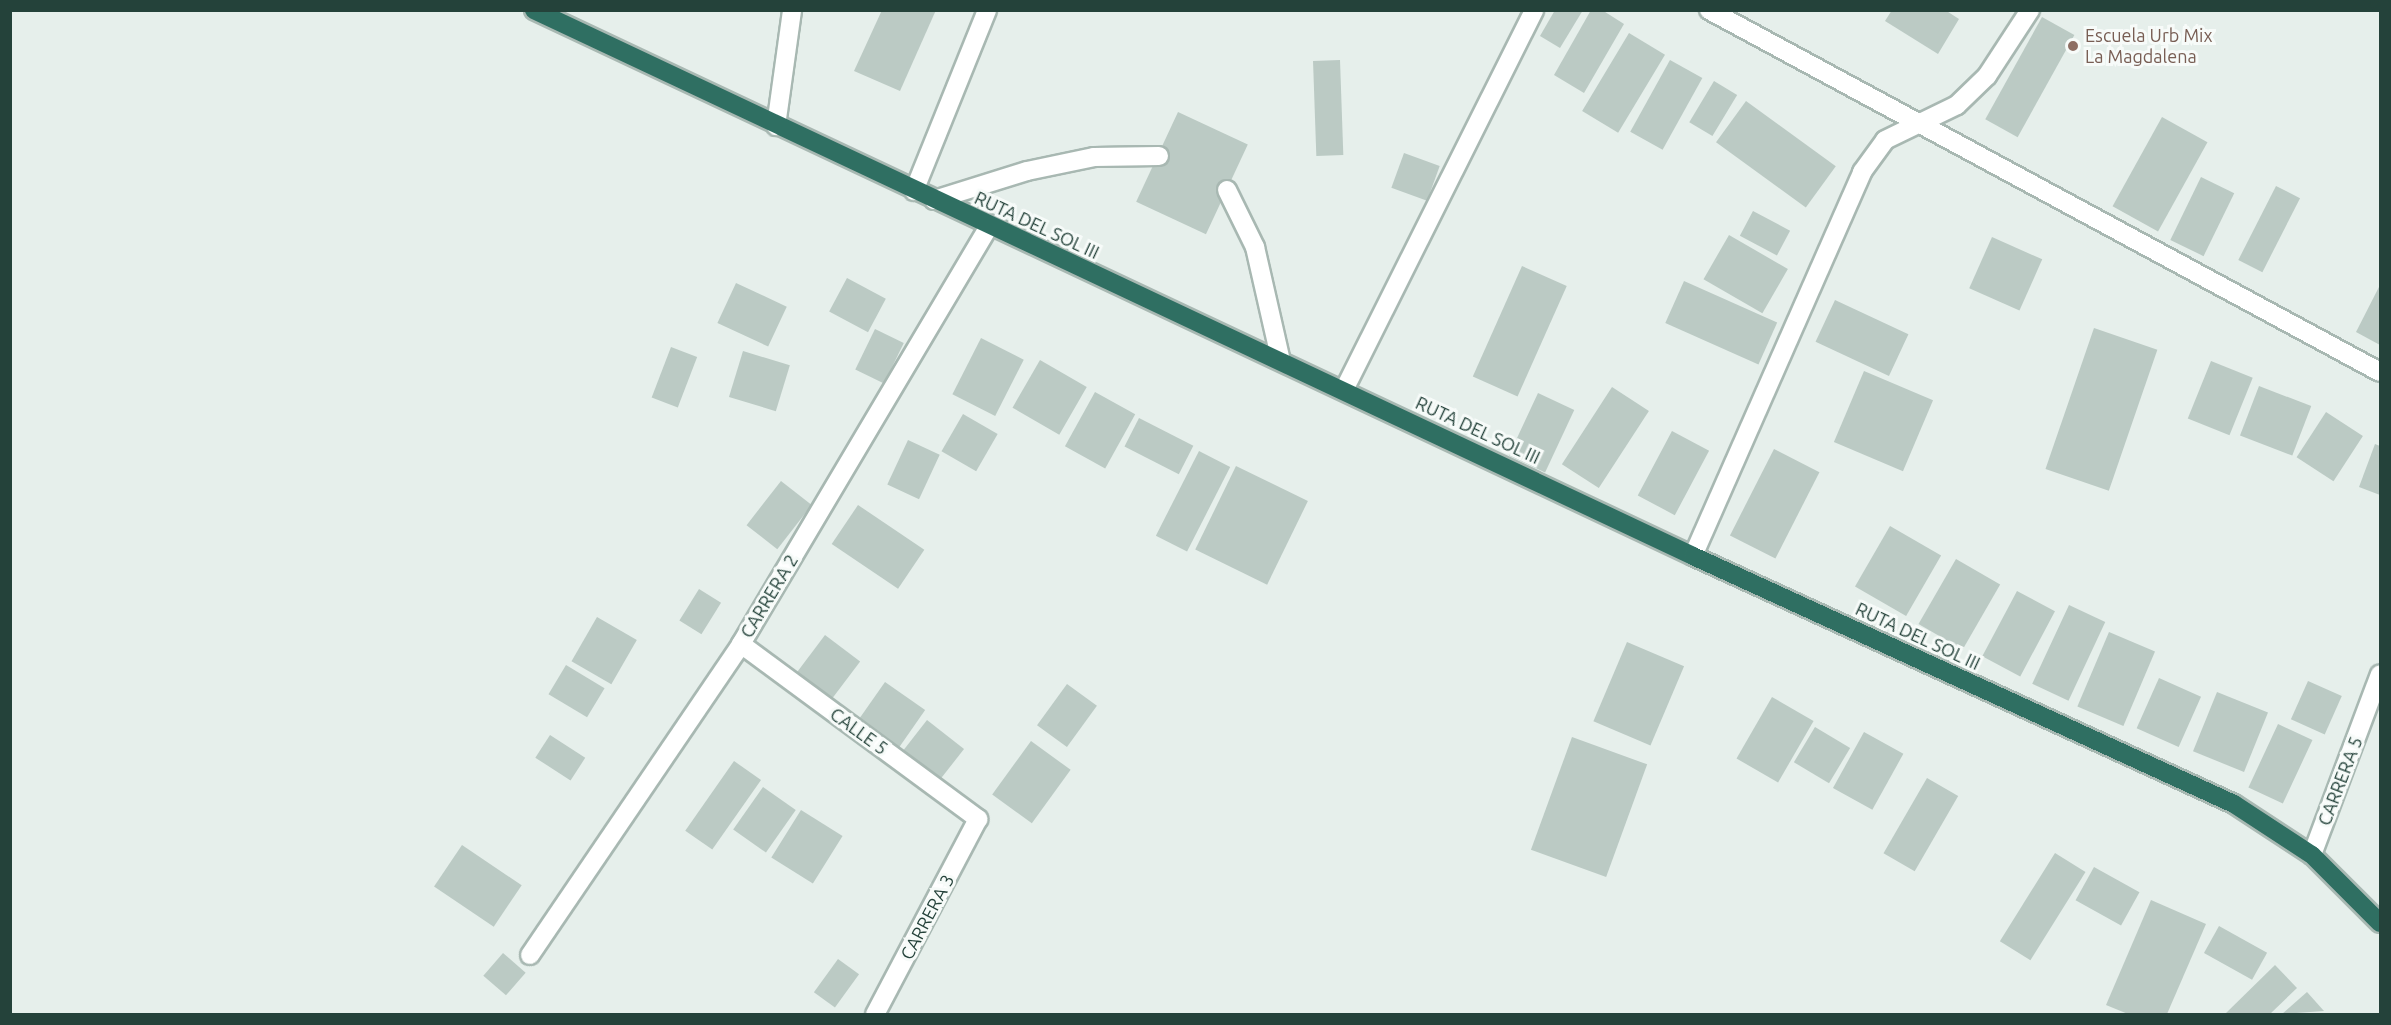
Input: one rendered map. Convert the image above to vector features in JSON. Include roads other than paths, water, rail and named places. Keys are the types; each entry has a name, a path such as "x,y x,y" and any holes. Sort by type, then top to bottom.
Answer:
{"highway":[{"name":"RUTA DEL SOL III","path":"534,10 776,126 1344,390 1693,556 2234,804 2312,855 2380,923"}],"street":[{"path":"776,126 792,10"},
{"path":"914,191 987,10"},
{"path":"1344,390 1534,10"},
{"path":"1709,10 2380,372"},
{"path":"1693,556 1862,172 1885,141 1965,98 1987,75 2030,10"},
{"path":"934,200 1027,171 1094,157 1159,156"},
{"path":"1227,190 1255,247 1281,361"},
{"name":"CARRERA 2","path":"530,956 741,644 989,226"},
{"name":"CALLE 5","path":"741,644 978,819"},
{"name":"CARRERA 5","path":"2312,855 2380,674"},
{"name":"CARRERA 3","path":"875,1014 978,819"}],"place":[{"name":"Escuela Urb Mix La Magdalena","path":"2073,46"}]}
